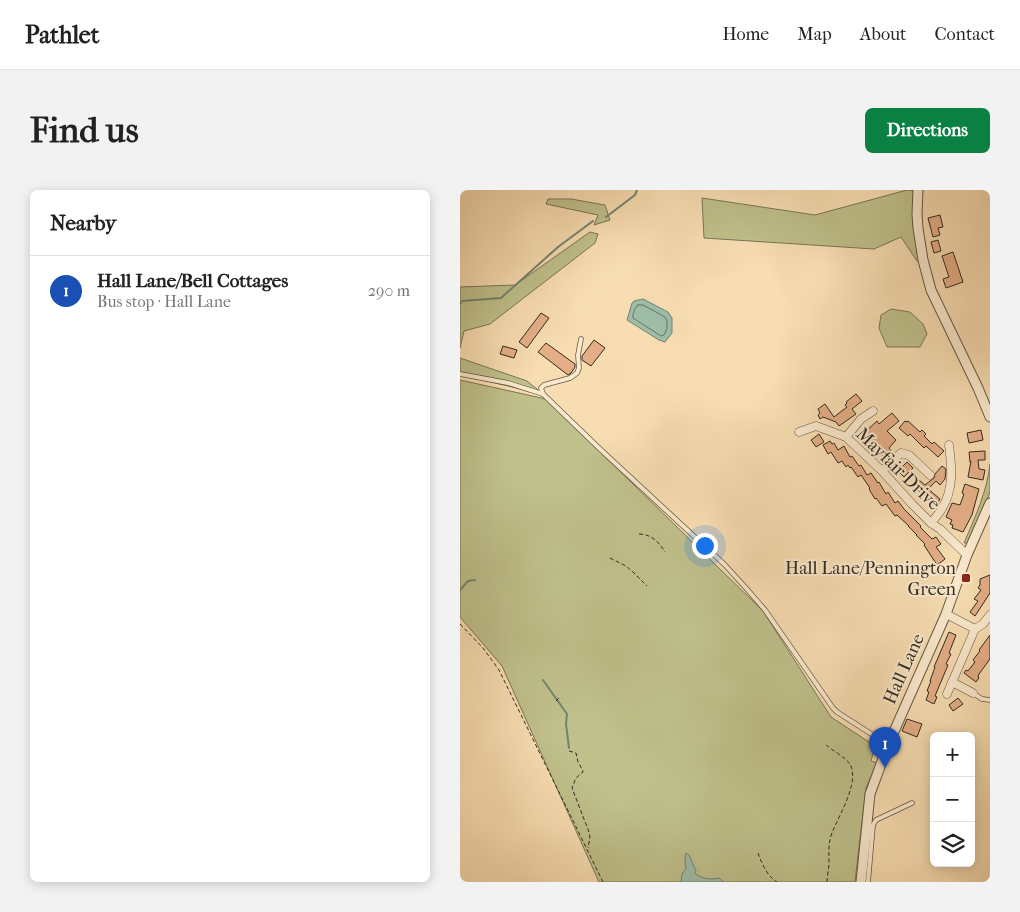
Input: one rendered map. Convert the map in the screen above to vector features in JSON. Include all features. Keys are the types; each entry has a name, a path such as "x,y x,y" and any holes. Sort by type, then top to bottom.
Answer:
{"street":[{"path":"918,190 918,228 923,260 931,290 990,417"},
{"path":"846,437 861,419 873,411"},
{"name":"Mayfair Drive","path":"799,432 816,426 846,437 882,471 931,523 968,555"},
{"path":"931,523 941,510 950,491 952,467 949,445"},
{"path":"882,471 901,453 909,455 930,475"},
{"name":"Hall Lane","path":"861,882 870,794 888,745 946,614 990,503"},
{"path":"946,614 975,629"},
{"path":"947,694 975,629 983,624 990,615"},
{"path":"952,682 973,693"}],"lane":[{"path":"543,394 541,388 544,385 570,378 577,373 581,339"},
{"path":"460,374 508,383 543,394 725,565 766,610 833,708 888,745"},
{"path":"973,693 982,699 990,700"},
{"path":"868,882 873,825 876,820 912,803"}],"path":[{"path":"639,534 649,535 658,542 665,552"},
{"path":"610,558 626,566 647,586"},
{"path":"460,624 483,648 499,670 603,882"},
{"path":"556,701 559,698"},
{"path":"826,745 848,762 852,769 852,788 829,842 826,882"},
{"path":"569,751 576,753 583,771 576,778 572,788 589,832 588,848"},
{"path":"758,853 765,869 772,879 777,882"}],"green space":[{"path":"907,190 915,191 913,224 920,262 917,261 901,237 874,249 704,238 702,198 815,215"},
{"path":"548,199 571,199 605,205 610,220 594,225 598,215 546,204"},
{"path":"590,232 598,234 595,243 490,324 464,331 460,348 460,287 515,285"},
{"path":"891,309 910,312 923,324 927,334 920,347 887,347 879,328 881,315"},
{"path":"460,358 527,381 543,394 460,375"},
{"path":"460,380 546,399 763,611 831,717 875,746 871,761 877,763 866,788 855,882 599,882 502,666 460,617"},
{"path":"990,464 990,492 968,543 964,543 983,494"}],"water":[{"path":"643,299 668,312 672,318 672,333 665,342 627,320 632,303"},
{"path":"686,853 689,855 697,875 713,879 719,878 724,882 681,882 682,874 686,869"}],"building":[{"path":"940,215 943,227 938,228 940,235 933,237 928,218"},
{"path":"938,240 941,251 934,253 931,242"},
{"path":"953,252 963,282 946,288 943,279 949,277 942,256"},
{"path":"541,313 549,318 527,348 519,342"},
{"path":"594,340 605,348 591,366 582,360 582,356"},
{"path":"546,343 575,364 571,373 568,375 538,352"},
{"path":"503,346 517,350 514,358 500,354"},
{"path":"856,394 862,401 852,409 856,414 839,426 836,422 823,417 820,419 818,409 825,404 834,417 847,407 845,405 846,402"},
{"path":"892,413 899,421 887,431 896,440 889,448 891,451 884,457 862,435 877,421 879,424"},
{"path":"905,421 908,421 920,432 922,430 926,434 924,436 932,444 934,442 944,451 938,457 926,446 924,448 910,434 908,436 899,428"},
{"path":"981,430 983,440 969,443 967,433"},
{"path":"819,434 824,442 816,447 811,440"},
{"path":"830,441 832,444 834,443 838,450 844,446 850,457 852,456 859,466 861,465 867,475 871,473 895,503 898,501 932,539 936,537 941,544 936,547 945,559 937,565 925,544 909,526 897,515 895,516 886,504 882,506 875,499 861,475 858,477 851,467 848,465 846,467 842,461 838,463 831,452 828,454 823,445"},
{"path":"985,451 985,460 978,460 979,469 985,470 983,480 968,477 971,461 969,452"},
{"path":"907,462 913,468 904,477 898,471"},
{"path":"942,466 946,469 945,479 940,485 936,481 928,489 940,499 935,507 914,486 919,480 925,485 934,478"},
{"path":"965,484 979,489 972,515 963,532 952,528 953,525 950,524 952,520 946,517 952,503 960,505"},
{"path":"990,575 990,593 975,616 970,612 978,601 974,599 981,590 978,588 980,579"},
{"path":"949,632 956,635 934,704 926,700 929,692 927,691 934,667"},
{"path":"990,635 990,659 979,674 976,682 964,673 975,662 973,660"},
{"path":"958,698 963,704 953,711 949,705"},
{"path":"907,719 922,724 917,737 902,731"}],"waterway":[{"path":"606,217 635,195 637,190"},
{"path":"460,304 462,301 501,298 558,247 593,221"},
{"path":"460,590 468,581 475,580"},
{"path":"543,680 567,714 566,724 569,748"}],"place":[{"name":"Hall Lane/Pennington Green","path":"966,578"},
{"name":"Hall Lane/Bell Cottages","path":"885,768"}]}
